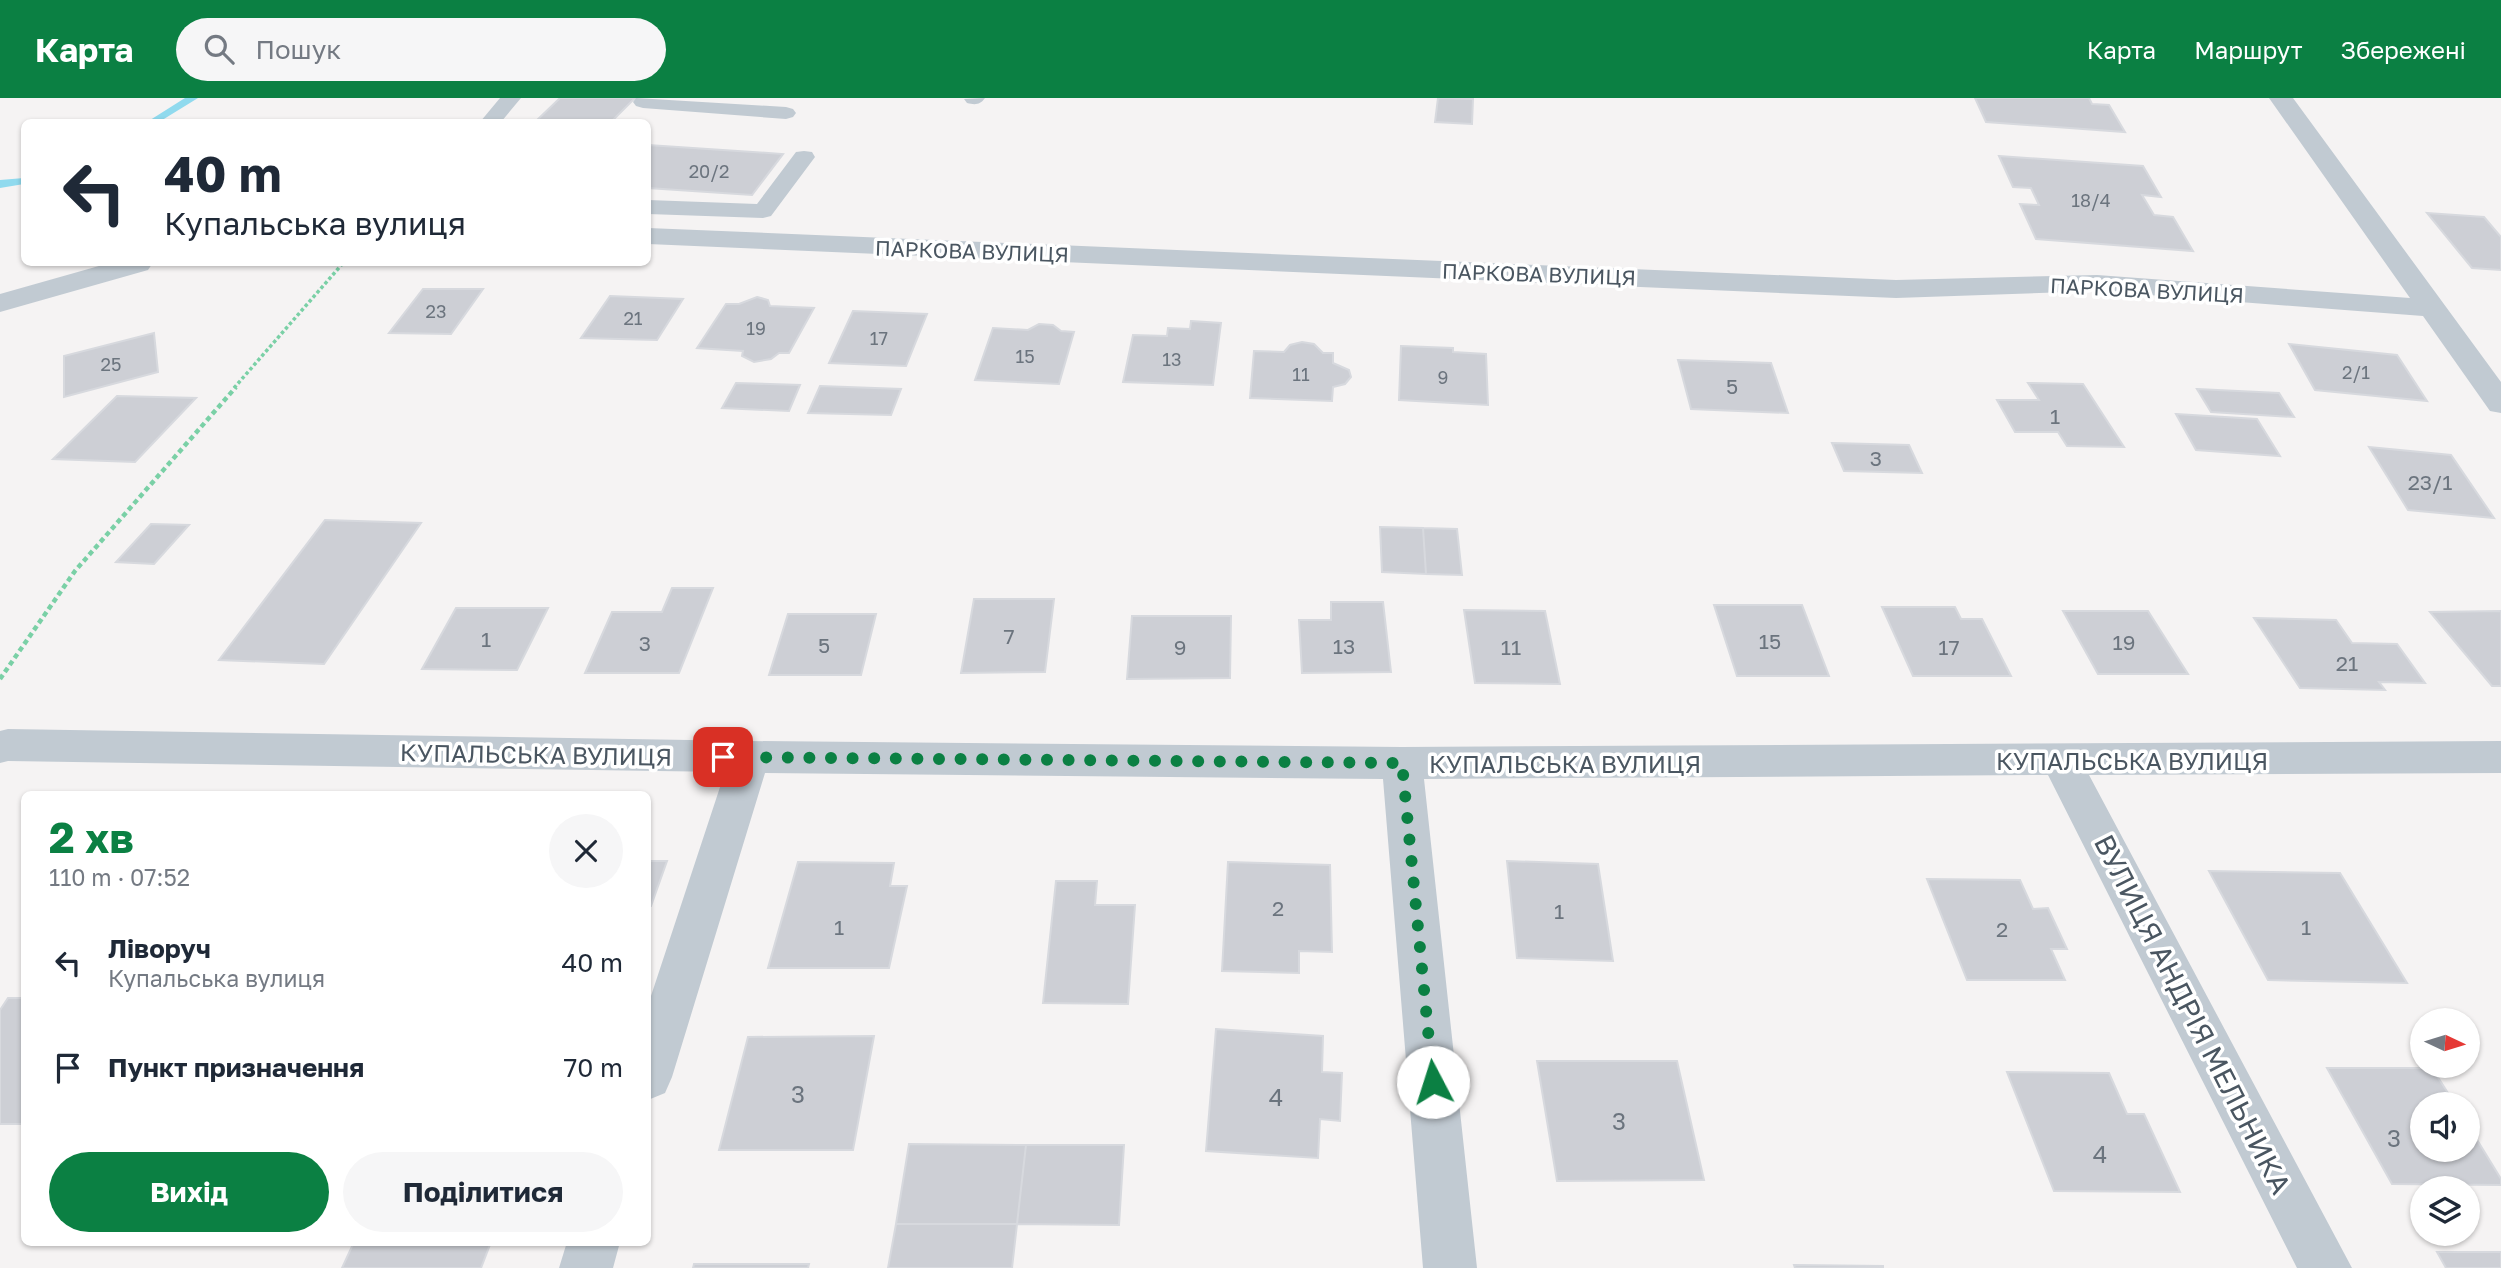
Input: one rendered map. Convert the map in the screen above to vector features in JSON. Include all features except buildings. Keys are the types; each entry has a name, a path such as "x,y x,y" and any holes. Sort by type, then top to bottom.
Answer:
{"street":[{"path":"2281,98 2501,404"},
{"name":"ПАРКОВА ВУЛИЦЯ","path":"651,236 1896,289 2097,283 2430,307"},
{"path":"0,303 131,266"},
{"name":"КУПАЛЬСЬКА ВУЛИЦЯ","path":"0,747 35,745 750,757 1402,763 2501,757"},
{"path":"651,1068 750,757"},
{"name":"ВУЛИЦЯ АНДРІЯ МЕЛЬНИКА","path":"2061,761 2325,1268"},
{"path":"1402,763 1450,1268"},
{"path":"586,1268 593,1246"}],"lane":[{"path":"493,119 511,98"},
{"path":"646,98 643,102 786,113"},
{"path":"651,207 763,211 804,157"}],"path":[{"path":"0,679 75,571 341,266"}],"waterway":[{"path":"157,119 193,98"},
{"path":"0,184 21,181"}],"route":[{"path":"723,757 1402,763 1433,1082"}]}
